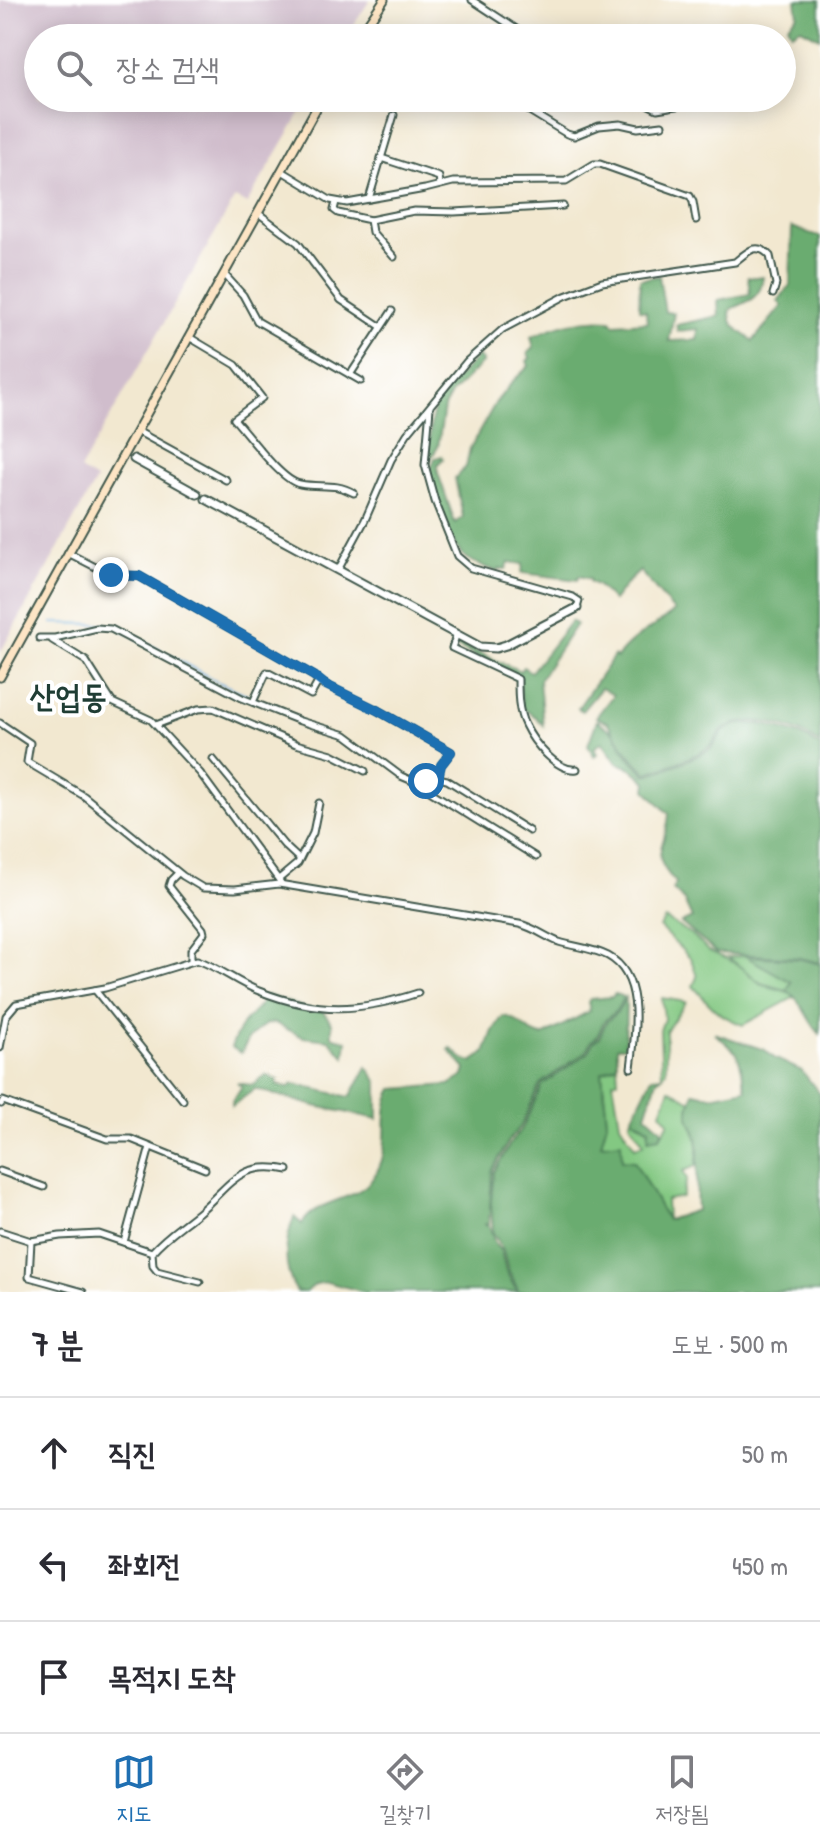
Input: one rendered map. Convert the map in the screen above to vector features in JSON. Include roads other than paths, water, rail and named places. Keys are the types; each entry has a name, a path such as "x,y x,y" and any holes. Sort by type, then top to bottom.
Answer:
{"main road":[{"path":"369,22 384,0"},
{"path":"0,677 314,112"}],"street":[{"path":"472,0 509,24"},
{"path":"531,112 574,136 599,126 620,124 638,128 662,125"},
{"path":"369,199 394,115"},
{"path":"381,158 439,177 440,184"},
{"path":"282,171 336,202 470,181 566,181 594,164 600,164 690,196 696,220"},
{"path":"336,202 334,210 338,213 370,220 414,211 563,206"},
{"path":"258,213 298,243 341,300 380,326"},
{"path":"370,220 372,232 394,257"},
{"path":"337,571 365,520 391,460 467,361 503,329 589,286 615,279 735,262 752,248 759,248 770,256 776,284 773,294"},
{"path":"224,274 243,295 257,321 361,381"},
{"path":"350,375 392,311"},
{"path":"189,337 236,365 262,398 234,419 285,477 300,484 344,487 354,493"},
{"path":"206,499 480,647 496,648 577,608 579,601 573,597 471,568 457,556 435,501 425,465 430,407"},
{"path":"137,431 226,480"},
{"path":"134,459 197,494"},
{"path":"68,553 111,575 139,576 324,684 451,752 441,765 438,778"},
{"path":"39,638 97,628 111,629 253,702 346,735 401,776 536,857"},
{"path":"456,636 452,648 518,679 521,714 527,729 553,763 567,770 577,769"},
{"path":"48,638 86,661 112,702 146,717 156,725 200,773 280,882"},
{"path":"253,702 267,672 311,695 317,684 324,684"},
{"path":"156,725 198,709 213,708 296,744 332,754 365,771"},
{"path":"0,723 30,743 27,762 101,809 194,884 235,889 280,882 519,924 532,927 558,942 610,957 625,973 632,995 635,1031 631,1068"},
{"path":"213,759 299,859"},
{"path":"415,782 438,778 458,786 529,831"},
{"path":"280,882 298,863 313,833 319,803"},
{"path":"178,873 169,886 204,933 191,950 191,961"},
{"path":"0,1048 2,1023 10,1008 16,1004 95,990 191,961 201,961 258,991 314,1007 371,1007 418,993"},
{"path":"95,990 183,1100"},
{"path":"0,1104 3,1101 107,1139 131,1139 205,1169"},
{"path":"124,1242 150,1147"},
{"path":"200,1282 157,1271 153,1266 152,1252 166,1236 198,1213 230,1181 248,1171 268,1166 288,1170"},
{"path":"0,1171 44,1187"},
{"path":"0,1231 31,1241 99,1234 152,1252"},
{"path":"31,1241 29,1277 83,1292"}],"waterway":[{"path":"52,623 117,627 248,695"}],"district":[{"name":"산업동","path":"68,696"}]}
